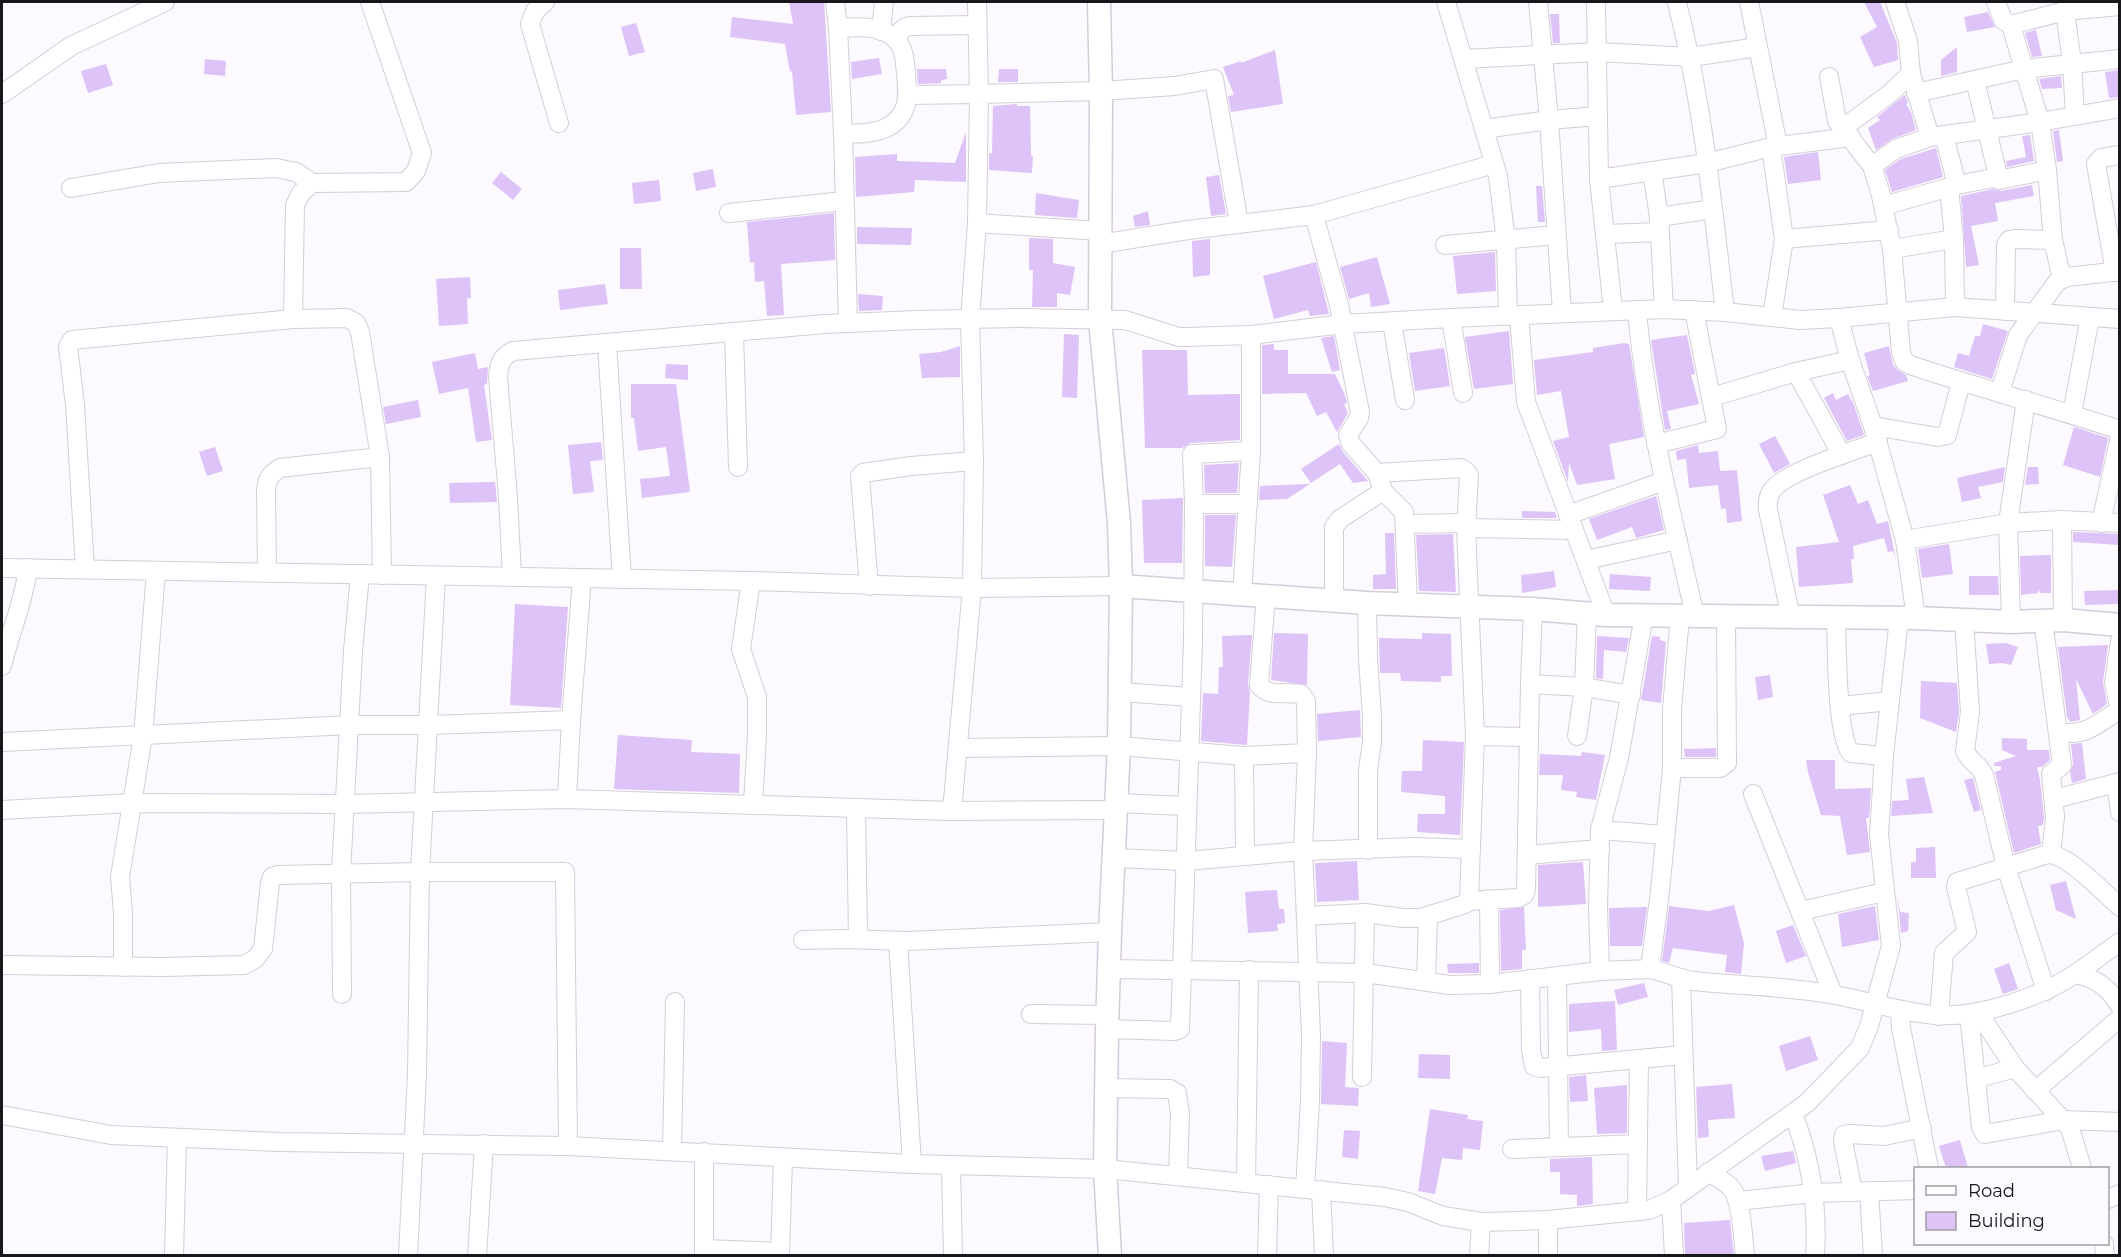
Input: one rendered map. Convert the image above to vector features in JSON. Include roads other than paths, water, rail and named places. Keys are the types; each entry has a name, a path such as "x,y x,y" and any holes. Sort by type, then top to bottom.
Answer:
{"street":[{"path":"2,94 71,46 165,2"},
{"path":"71,188 159,173 276,168 296,172 312,183 406,182 416,171 422,153 370,2"},
{"path":"545,2 535,11 530,24 559,123"},
{"path":"835,2 843,133 848,323"},
{"path":"884,2 888,34"},
{"path":"952,811 972,588 974,461 970,319 977,222 979,94 977,2"},
{"path":"1099,2 1100,319 1119,523 1121,586 1119,746 1107,1022 1105,1169 1110,1256"},
{"path":"1446,2 1502,197 1514,316 1526,402 1586,560 1597,614 1577,736"},
{"path":"1538,2 1549,120 1562,312"},
{"path":"1596,2 1599,179 1613,310"},
{"path":"1675,2 1691,57 1707,163 1725,312"},
{"path":"1749,2 1774,146 1784,239 1772,317"},
{"path":"1895,2 1908,41 1911,74 1916,93 1937,136 1953,186 1955,307"},
{"path":"1996,2 2003,20 2011,25 2040,122 2053,240 2062,279"},
{"path":"2011,25 2066,11 2120,6"},
{"path":"2066,11 2075,116"},
{"path":"888,34 910,26 977,25"},
{"path":"838,28 869,28 888,34 903,51 907,95 903,113 886,128 865,134 843,133"},
{"path":"1464,59 1597,52 1691,57 1758,47"},
{"path":"1916,93 2024,69 2120,59"},
{"path":"1599,179 1707,163 1774,146 1847,133 1911,74"},
{"path":"1829,76 1837,121 1872,166 1883,206 1892,249 1901,352 1904,361 1961,382 2001,392 2120,430"},
{"path":"907,95 1101,91 1175,86 1214,79 1239,224"},
{"path":"1975,80 1998,177 2002,181 2047,170"},
{"path":"1872,166 1896,149 1937,136 2120,108"},
{"path":"1484,129 1598,116"},
{"path":"2001,392 2018,335 2054,286 2062,279 2117,271 2096,164 2101,158 2120,155"},
{"path":"977,222 1100,238 1239,224 1314,215 1494,164"},
{"path":"1652,171 1659,224 1664,309"},
{"path":"1883,206 1953,186 1998,177"},
{"path":"293,319 295,205 301,194 312,183"},
{"path":"729,213 844,201"},
{"path":"1605,234 1659,224 1713,209"},
{"path":"1314,215 1329,263 1360,412 1359,418 1348,435 1352,444 1377,473 1383,491 1402,508 1405,524 1408,605"},
{"path":"1784,239 1889,230"},
{"path":"1445,245 1556,235"},
{"path":"1892,249 1954,239"},
{"path":"2005,310 2006,245 2009,240 2053,240"},
{"path":"512,577 498,376 499,364 504,356 513,351 848,323 970,319 1131,321 1179,337 1251,335 1343,324 1664,309 1725,312 1800,320 1955,307 2120,319"},
{"path":"1656,444 1717,429 1694,310"},
{"path":"1637,311 1642,366 1656,444 1678,540 1688,616 1672,709 1672,768 1650,969"},
{"path":"2072,414 2090,317"},
{"path":"86,569 75,405 68,346 72,340 293,319 347,318 356,323 360,332 380,457 382,575"},
{"path":"1451,318 1463,393"},
{"path":"2,1114 111,1135 281,1142 413,1142 568,1146 951,1166 1105,1169 1394,1199 1443,1216 1481,1222 1548,1220 1654,1209 1671,1200 1793,1114 1818,1092 1860,1048 1869,1026 1891,946 1879,834 1890,701 1908,618 1905,540 1839,318"},
{"path":"1392,322 1405,400"},
{"path":"734,332 738,467"},
{"path":"1242,594 1251,451 1251,335"},
{"path":"607,344 622,579"},
{"path":"1712,397 1796,372 1850,360"},
{"path":"1796,372 1842,455"},
{"path":"1791,618 1768,510 1768,498 1774,489 1781,482 1842,455 1875,434 1938,437 1947,435 1961,382"},
{"path":"2012,622 2008,523 2026,400"},
{"path":"1905,540 2008,523 2061,520 2110,523 2120,436"},
{"path":"1031,1014 1179,1030 1183,969 1194,592 1192,454 1251,451"},
{"path":"267,572 266,491 267,479 271,474 280,468 380,457"},
{"path":"869,586 860,476 863,473 911,466 974,461"},
{"path":"1377,473 1461,468 1465,469 1470,480 1466,526 1475,736 1469,901"},
{"path":"1405,524 1466,526 1571,523 1664,481"},
{"path":"1334,601 1334,527 1340,519 1383,491"},
{"path":"1194,504 1248,504"},
{"path":"2051,854 2055,799 2051,774 2062,765 2058,732 2053,620 2061,520"},
{"path":"1586,560 1678,540"},
{"path":"2,568 751,581 972,588 1121,586 1367,603 1533,609 1597,614 1908,618 2012,622 2053,620 2120,625"},
{"path":"2,666 9,637 26,591 28,568"},
{"path":"123,967 120,877 143,736 156,571"},
{"path":"342,994 341,873 360,574"},
{"path":"408,1256 417,1074 420,872 436,576"},
{"path":"567,799 582,578"},
{"path":"751,581 741,649 757,697 753,804"},
{"path":"1266,595 1258,685 1263,691 1269,693 1297,693 1304,696 1306,701 1307,753 1303,851 1309,971 1313,1190 1324,1256"},
{"path":"1367,603 1372,725 1368,770 1368,850"},
{"path":"1306,916 1365,913 1413,918 1428,916 1469,901 1518,898 1524,895 1526,890 1528,737 1533,609"},
{"path":"1600,971 1598,907 1600,830 1619,758 1644,615"},
{"path":"1672,768 1720,768 1727,763 1726,617"},
{"path":"1836,617 1840,706 1846,744 1851,753 1884,756"},
{"path":"1964,620 1970,695 1965,751 1967,757 1981,769 1984,775 2006,867 2046,991"},
{"path":"2058,732 2072,734 2083,732 2119,710 2114,683 2120,641"},
{"path":"1530,684 1584,687 1631,695"},
{"path":"1120,692 1190,697"},
{"path":"1840,706 1890,701"},
{"path":"2,742 349,725 571,720"},
{"path":"1475,736 1528,737"},
{"path":"958,748 1119,746 1244,756 1307,753"},
{"path":"1244,756 1245,856"},
{"path":"2055,799 2118,782 2120,812"},
{"path":"1753,794 1833,994"},
{"path":"2,810 132,803 345,804 567,799 952,811 1186,806"},
{"path":"856,808 858,939"},
{"path":"1600,830 1665,835"},
{"path":"1114,858 1186,861 1303,851 1415,847 1471,849"},
{"path":"1527,855 1600,849"},
{"path":"1939,1016 1944,954 1967,932 1956,887 1957,882 2051,854 2058,855 2117,900"},
{"path":"2,965 123,967 244,965 255,959 262,949 270,883 272,877 278,875 565,872 568,1146"},
{"path":"1800,911 1884,892"},
{"path":"1489,899 1490,984"},
{"path":"1362,1077 1365,913"},
{"path":"1426,981 1428,916"},
{"path":"803,940 898,941 1110,932"},
{"path":"898,941 912,1164"},
{"path":"1109,969 1365,973 1450,985 1490,984 1600,971 1650,969 1681,978 1833,994 1900,1011 1939,1016 1973,1013 2046,991 2075,974 2120,942"},
{"path":"1246,1183 1249,970"},
{"path":"2075,974 2087,977 2104,986 2120,1006"},
{"path":"1557,976 1559,1147"},
{"path":"1681,978 1688,1187"},
{"path":"1530,979 1534,1066 1541,1068 1683,1054"},
{"path":"672,1151 675,1002"},
{"path":"1900,1011 1901,1028 1929,1167"},
{"path":"1973,1013 2015,1068 2072,1134 2082,1167"},
{"path":"1973,1013 1976,1078 1981,1127 1985,1134 2062,1120 2120,1122"},
{"path":"2036,1091 2120,1018"},
{"path":"1637,1211 1639,1059"},
{"path":"1976,1078 2015,1068"},
{"path":"1107,1088 1170,1089 1177,1093 1180,1114 1178,1175"},
{"path":"1793,1114 1808,1160 1813,1193 1815,1256"},
{"path":"1873,1256 1861,1192 1843,1141 1844,1136 1850,1134 1884,1136 1922,1128"},
{"path":"174,1256 177,1138"},
{"path":"477,1256 484,1144"},
{"path":"1512,1149 1638,1144"},
{"path":"704,1152 704,1252 780,1254 783,1158"},
{"path":"951,1166 953,1256"},
{"path":"1708,1172 1731,1187 1738,1201 1745,1256"},
{"path":"1267,1256 1269,1185"},
{"path":"1738,1201 1813,1193 1914,1190"},
{"path":"1671,1200 1674,1256"},
{"path":"1548,1220 1548,1256"},
{"path":"1479,1256 1481,1222"}]}
